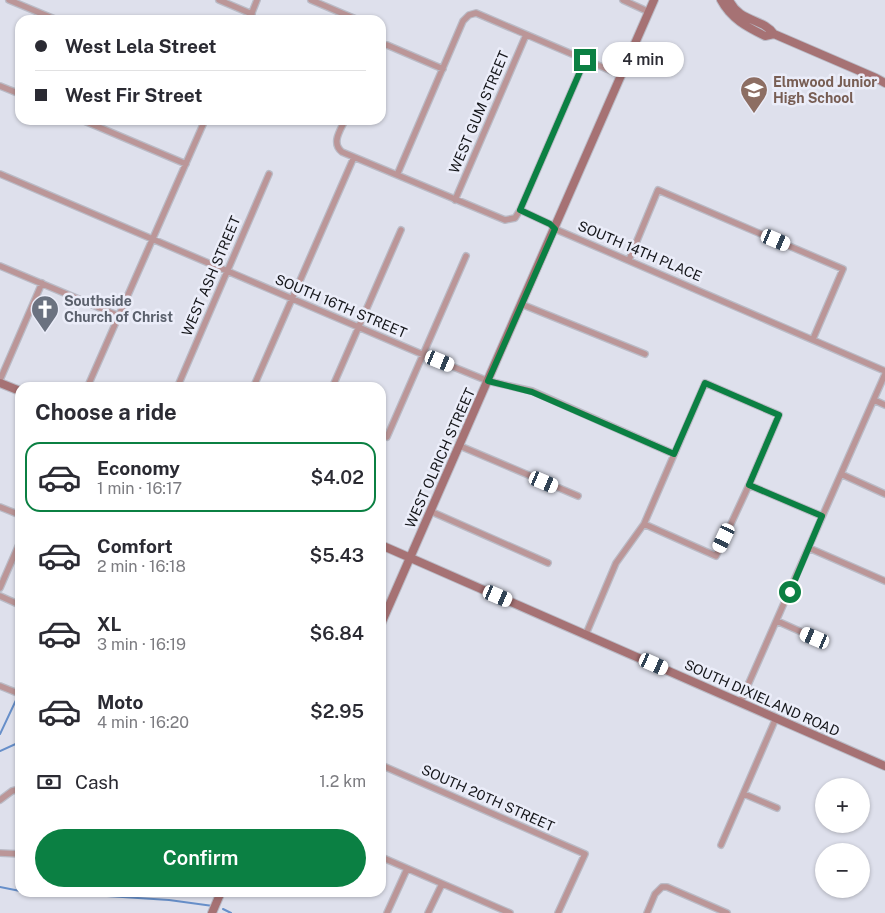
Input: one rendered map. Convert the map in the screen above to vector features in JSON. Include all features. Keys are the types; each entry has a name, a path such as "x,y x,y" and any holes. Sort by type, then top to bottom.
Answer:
{"street":[{"path":"9,0 45,15"},
{"path":"219,0 246,15"},
{"path":"251,15 258,0"},
{"path":"311,0 346,15"},
{"path":"624,0 649,12"},
{"name":"WEST OLRICH STREET","path":"386,611 460,446 654,0"},
{"path":"721,0 727,10 743,25 765,36 774,34"},
{"path":"729,0 731,5 745,17 771,29 774,34 885,83"},
{"path":"398,175 463,21 469,15 476,13 621,75"},
{"name":"WEST GUM STREET","path":"455,200 526,35"},
{"path":"386,47 443,69"},
{"path":"342,125 336,139 336,144 340,150 505,220 515,218 585,60"},
{"path":"0,86 15,92"},
{"path":"94,125 186,164"},
{"path":"90,382 203,125"},
{"path":"256,382 354,157"},
{"name":"SOUTH 16TH STREET","path":"0,174 424,355 488,381 532,392 674,454"},
{"name":"WEST ASH STREET","path":"180,382 269,174"},
{"path":"629,260 658,190 843,269 813,339"},
{"name":"SOUTH 14TH PLACE","path":"520,210 550,224 555,229 813,339 885,372"},
{"path":"335,382 401,230"},
{"path":"387,437 466,256"},
{"path":"0,266 119,316"},
{"path":"15,388 0,381 42,283"},
{"path":"521,304 645,354"},
{"path":"740,703 885,372"},
{"path":"586,634 616,564 644,524 705,383 779,415 716,556 644,524"},
{"path":"874,400 885,405"},
{"path":"460,446 578,496"},
{"path":"841,474 885,494"},
{"path":"749,485 822,516"},
{"path":"0,507 15,513"},
{"path":"430,511 548,563"},
{"name":"SOUTH DIXIELAND ROAD","path":"386,547 885,766"},
{"path":"809,548 885,581"},
{"path":"0,588 15,554"},
{"path":"0,596 15,603"},
{"path":"776,621 815,638"},
{"path":"0,686 15,692"},
{"path":"721,845 776,718"},
{"name":"SOUTH 20TH STREET","path":"386,767 585,854 558,913"},
{"path":"0,800 15,790"},
{"path":"744,794 777,808"},
{"path":"0,853 15,854"},
{"path":"386,859 510,913"},
{"path":"387,913 407,869"},
{"path":"428,913 442,884"},
{"path":"647,913 658,890 667,887 727,913"},
{"path":"212,913 219,897"}],"waterway":[{"path":"0,734 15,702"},
{"path":"0,751 15,744"},
{"path":"0,887 15,890"},
{"path":"122,897 169,900 213,906"},
{"path":"223,909 231,913"}],"place":[{"name":"Elmwood Junior High School","path":"754,114"},
{"name":"Southside Church of Christ","path":"45,333"}],"route":[{"path":"585,60 520,210 550,224 555,229 488,381 532,392 674,454 705,383 779,415 749,485 822,516 790,592"}]}
